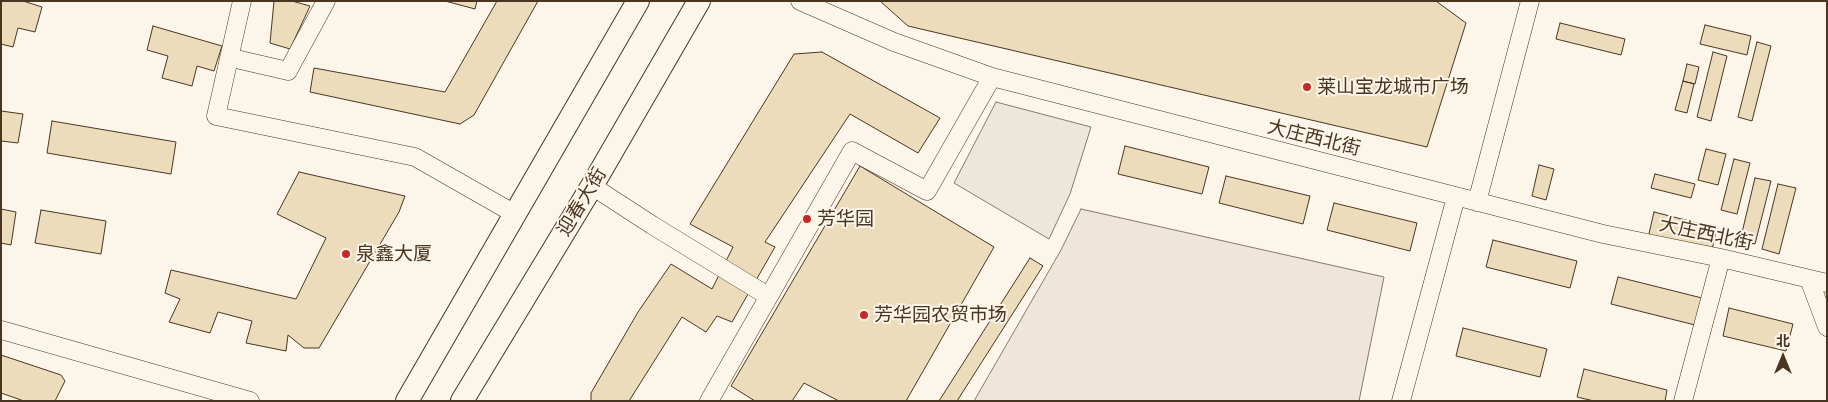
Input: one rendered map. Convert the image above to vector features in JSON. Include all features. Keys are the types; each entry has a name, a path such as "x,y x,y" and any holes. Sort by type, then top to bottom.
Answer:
{"main road":[{"path":"407,401 638,1"},
{"name":"迎春大街","path":"462,401 592,186 699,1"}],"street":[{"path":"242,1 216,116 416,157 515,214"},
{"path":"236,59 288,70 326,1"},
{"name":"大庄西北街","path":"800,1 894,42 992,77 1603,234 1721,258 1827,284"},
{"path":"1477,202 1530,1"},
{"path":"708,401 852,151 927,191 992,77"},
{"path":"592,186 768,296"},
{"path":"1401,401 1456,197"},
{"path":"1682,401 1721,258"},
{"path":"1809,279 1827,327"},
{"path":"1,330 250,401"}],"shaded area":[{"path":"996,102 1091,127 1070,194 1049,239 954,183"},
{"path":"1081,209 1384,277 1359,401 974,401 1061,250"}],"building":[{"path":"1,1 23,1 42,7 35,32 18,28 13,47 1,44"},
{"path":"274,1 292,1 310,6 290,49 270,43"},
{"path":"445,1 477,1 475,9"},
{"path":"497,1 538,1 474,115 460,124 310,92 314,68 445,92"},
{"name":"莱山宝龙城市广场","path":"880,1 1436,1 1466,23 1427,147 908,26"},
{"path":"1560,23 1625,39 1621,55 1556,39"},
{"path":"1705,25 1751,36 1747,55 1700,44"},
{"path":"153,26 222,46 214,71 197,66 192,86 162,78 168,56 147,50"},
{"path":"1757,42 1771,46 1752,121 1738,117"},
{"path":"822,52 940,118 918,153 850,114 765,242 775,247 732,322 717,316 706,332 682,317 629,401 591,401 591,393 638,312 671,264 712,289 733,247 690,224 794,54"},
{"path":"1713,52 1727,56 1711,121 1697,117"},
{"path":"1687,64 1699,67 1695,84 1683,81"},
{"path":"1683,81 1694,84 1687,113 1675,110"},
{"path":"1,111 23,114 18,143 1,141"},
{"path":"52,121 176,142 171,174 47,153"},
{"path":"1125,146 1209,167 1202,194 1118,174"},
{"path":"1706,149 1726,154 1718,185 1698,180"},
{"path":"1734,159 1750,163 1737,214 1721,210"},
{"path":"1539,165 1554,169 1546,200 1532,196"},
{"name":"芳华园农贸市场","path":"860,166 994,247 906,401 839,401 804,383 792,401 755,401 731,386"},
{"name":"泉鑫大厦","path":"299,172 405,196 399,212 319,348 304,348 288,335 286,351 246,343 252,321 218,312 210,333 169,322 180,299 165,293 171,270 296,299 326,238 277,214"},
{"path":"1655,174 1695,184 1691,198 1651,188"},
{"path":"1226,176 1310,196 1303,224 1219,203"},
{"path":"1755,178 1771,181 1755,244 1740,241"},
{"path":"1778,184 1796,188 1779,254 1762,249"},
{"path":"1334,203 1417,223 1410,251 1327,230"},
{"path":"1,209 16,212 11,245 1,243"},
{"path":"41,210 106,221 101,254 35,243"},
{"path":"1654,212 1717,228 1711,254 1648,238"},
{"path":"1493,240 1577,261 1570,288 1486,267"},
{"path":"1030,258 1043,266 957,401 939,401"},
{"path":"1618,277 1702,298 1695,325 1611,304"},
{"path":"1729,308 1793,324 1786,351 1723,336"},
{"path":"1463,328 1547,349 1540,377 1456,356"},
{"path":"1,355 61,375 65,381 55,401 24,401 1,393"},
{"path":"1584,369 1667,390 1665,401 1594,401 1577,397"}],"place":[{"name":"莱山宝龙城市广场","path":"1307,87"},
{"name":"芳华园","path":"807,219"},
{"name":"泉鑫大厦","path":"346,254"},
{"name":"芳华园农贸市场","path":"864,315"}]}
